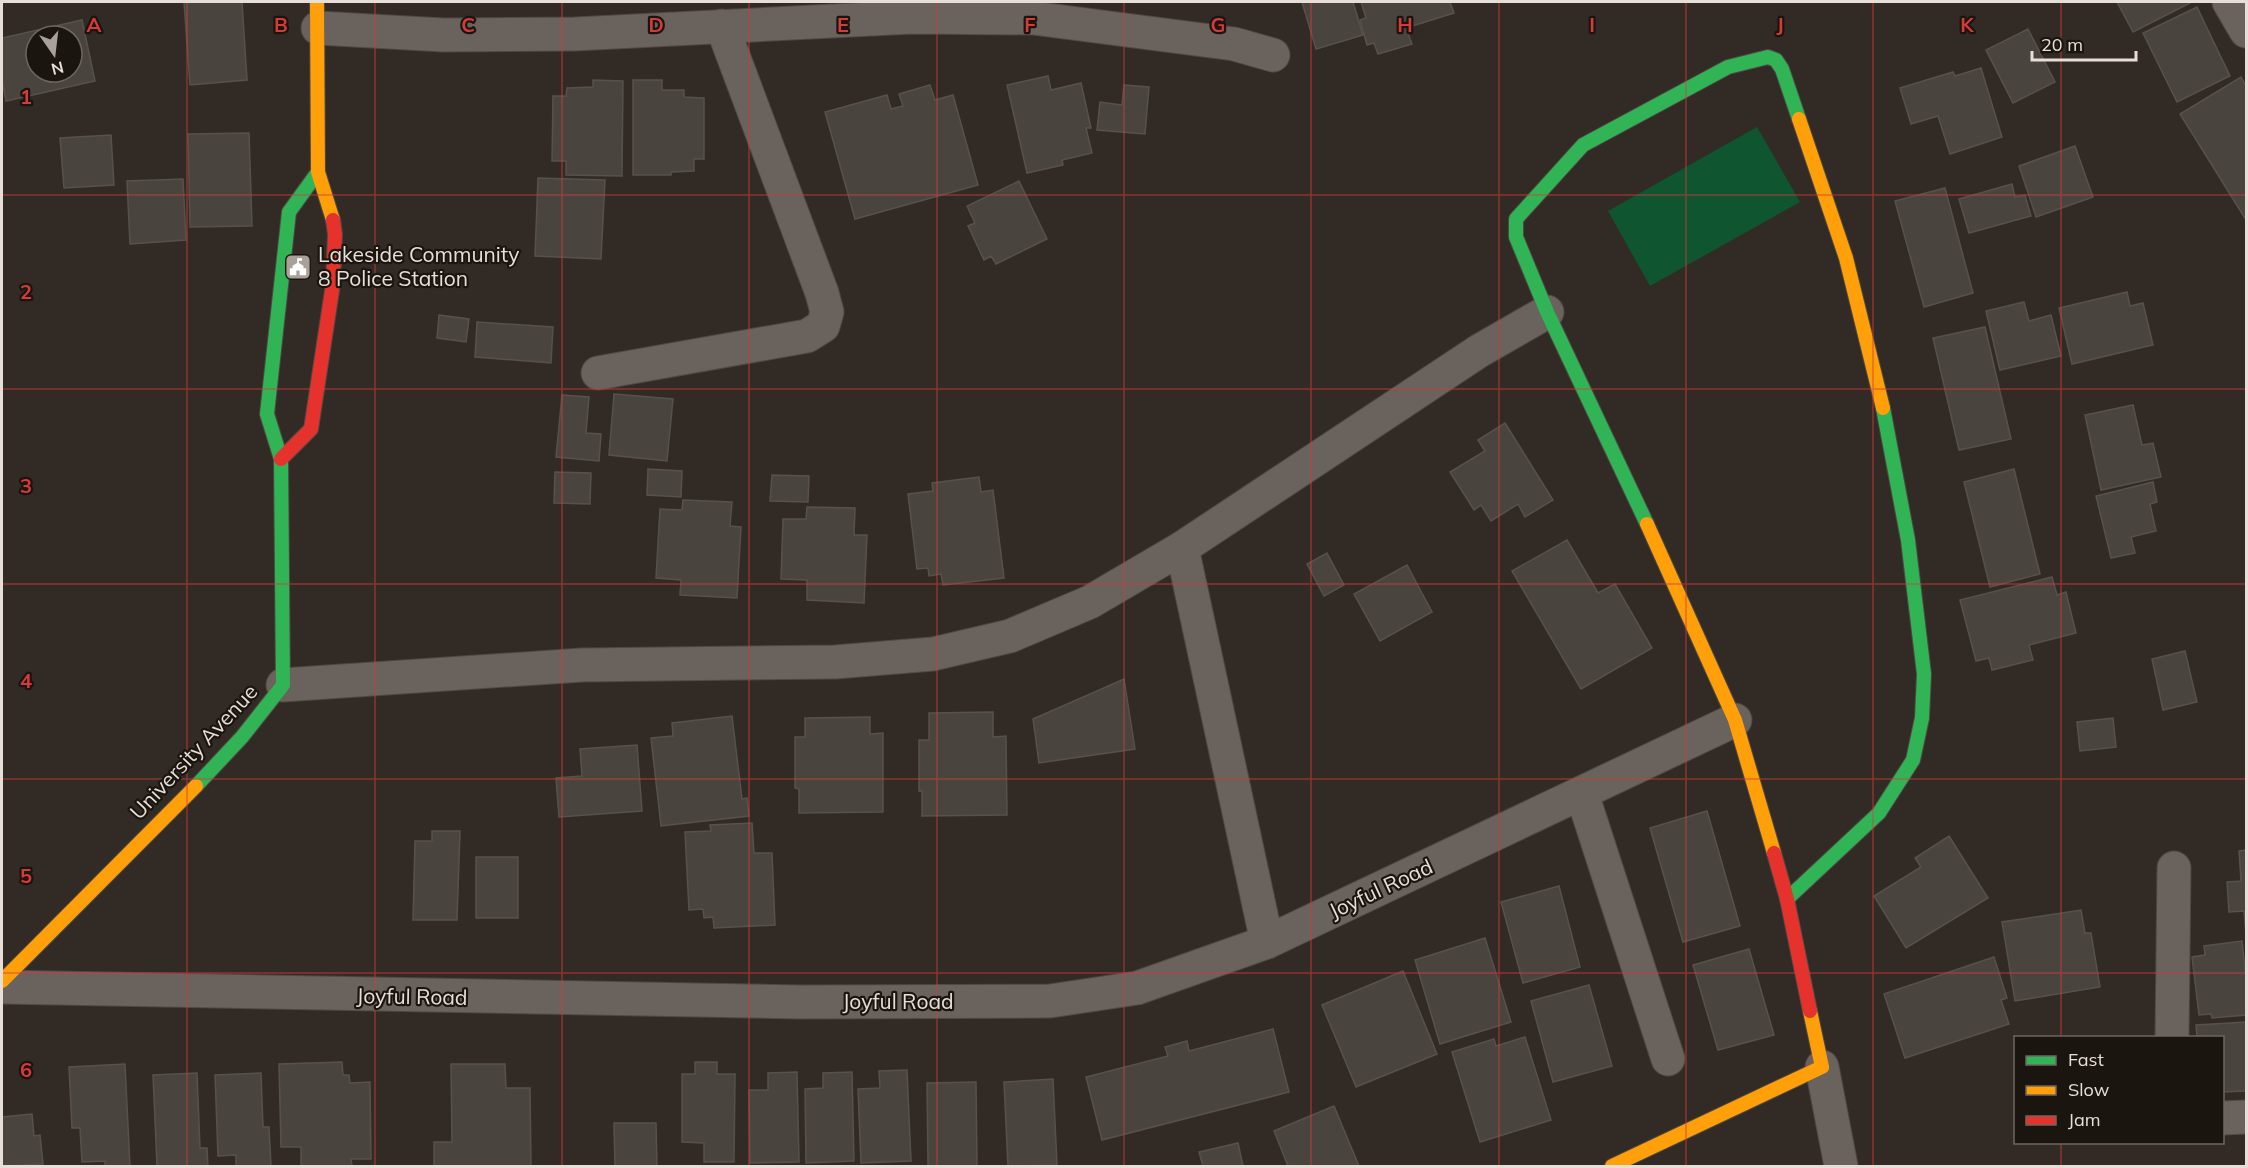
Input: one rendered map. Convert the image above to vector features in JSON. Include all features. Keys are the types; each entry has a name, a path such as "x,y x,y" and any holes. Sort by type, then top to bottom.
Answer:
{"street":[{"path":"2229,2 2247,31"},
{"path":"280,459 311,429 327,343 335,234 331,211 318,172 317,15 443,35 575,34 1035,10 1234,44 1273,55"},
{"path":"598,373 807,336 824,326 827,312 822,293 722,26"},
{"path":"1787,899 1835,857 1879,813 1913,760 1922,718 1924,674 1908,540 1876,371 1842,248 1782,69 1776,60 1768,57 1754,58 1728,67 1583,145 1516,219 1516,237 1547,312 1673,578 1735,720 1787,899 1841,1167"},
{"name":"University Avenue","path":"2,981 184,799 242,737 283,685 280,459 267,414 289,212 318,172"},
{"path":"283,685 570,666 758,665 835,662 933,654 1010,636 1090,602 1182,548 1469,357 1547,312"},
{"path":"1182,548 1267,942"},
{"name":"Joyful Road","path":"2,987 602,1000 1050,1000 1137,988 1267,942 1735,720"},
{"path":"1582,794 1668,1059"},
{"path":"2172,1036 2174,868"},
{"path":"1612,1167 1821,1067"},
{"path":"2224,1119 2247,1117"}],"green space":[{"path":"1757,127 1800,202 1650,286 1608,211"}],"building":[{"path":"184,2 242,2 247,80 190,85"},
{"path":"1302,2 1353,2 1363,35 1316,49"},
{"path":"1361,2 1450,2 1454,13 1406,28 1412,44 1378,54 1374,43 1367,45 1360,20 1366,18"},
{"path":"2117,2 2189,2 2190,3 2133,32"},
{"path":"2197,7 2230,76 2177,102 2143,33"},
{"path":"82,20 83,24 64,24"},
{"path":"84,29 95,81 84,83"},
{"path":"2028,29 2055,82 2013,103 1986,50"},
{"path":"24,33 24,84 82,84 6,101 2,80 2,38"},
{"path":"1981,68 2002,137 1950,154 1938,116 1911,124 1900,88 1953,72 1955,76"},
{"path":"1048,76 1051,90 1081,83 1091,128 1086,128 1092,153 1062,160 1063,165 1027,173 1007,85"},
{"path":"2241,77 2246,86 2246,220 2180,114"},
{"path":"593,80 623,81 622,176 566,175 566,161 552,161 553,96 566,96 567,88 593,87"},
{"path":"633,80 662,80 662,90 684,90 684,97 704,98 704,159 694,159 694,171 671,172 671,175 633,175"},
{"path":"930,85 935,100 953,95 978,185 855,219 825,112 887,95 891,109 903,106 899,94"},
{"path":"1124,85 1149,87 1145,134 1097,130 1100,102 1122,105"},
{"path":"249,133 252,226 190,227 188,134"},
{"path":"111,135 114,185 64,188 60,138"},
{"path":"2075,146 2093,197 2036,217 2019,166"},
{"path":"538,178 605,180 601,259 535,256"},
{"path":"183,179 186,240 130,244 127,181"},
{"path":"1019,181 1047,239 996,264 991,256 984,260 968,226 975,223 967,206"},
{"path":"2012,184 2015,197 2025,195 2031,216 1969,233 1959,199"},
{"path":"1945,188 1973,293 1924,307 1895,201"},
{"path":"2127,292 2130,306 2143,303 2153,345 2072,364 2059,308"},
{"path":"2024,302 2029,321 2051,315 2061,356 2000,370 1986,311"},
{"path":"439,315 469,319 466,342 437,338"},
{"path":"477,322 553,327 551,363 475,357"},
{"path":"1985,327 2011,439 1959,450 1933,338"},
{"path":"614,394 673,399 667,461 609,455"},
{"path":"562,395 589,397 586,433 601,434 599,461 556,457"},
{"path":"2133,405 2142,445 2153,443 2161,477 2101,490 2085,415"},
{"path":"1505,423 1553,500 1525,517 1518,504 1491,521 1481,505 1474,510 1450,472 1485,451 1478,440"},
{"path":"648,469 682,471 681,497 647,495"},
{"path":"2014,469 2040,574 1990,587 1964,482"},
{"path":"555,472 591,473 590,504 554,503"},
{"path":"772,475 809,476 808,502 770,501"},
{"path":"979,477 981,492 993,490 1004,578 943,585 941,574 929,576 928,568 917,569 908,494 933,491 932,483"},
{"path":"2153,482 2157,502 2150,504 2156,531 2131,537 2135,553 2111,558 2096,496"},
{"path":"683,500 732,502 730,526 741,527 737,598 680,595 681,580 656,578 660,509 682,510"},
{"path":"807,507 855,508 854,535 867,535 864,603 807,600 807,580 781,579 783,519 806,519"},
{"path":"1567,540 1598,593 1615,584 1652,648 1581,689 1512,571"},
{"path":"1327,553 1344,585 1324,596 1307,564"},
{"path":"1407,565 1432,612 1380,641 1354,594"},
{"path":"2052,577 2057,595 2066,592 2076,633 2029,645 2033,660 1992,670 1989,658 1976,661 1960,600"},
{"path":"2185,651 2197,702 2163,710 2152,659"},
{"path":"1124,679 1135,749 1039,763 1033,719"},
{"path":"993,712 993,737 1006,736 1007,815 922,816 922,791 919,791 919,740 929,740 929,713"},
{"path":"732,716 742,799 747,798 749,816 661,826 651,738 673,736 672,723"},
{"path":"870,717 870,734 883,733 883,812 799,813 799,789 795,788 795,737 805,737 805,718"},
{"path":"2113,718 2116,747 2080,751 2077,722"},
{"path":"637,745 642,811 559,817 556,778 582,776 580,749"},
{"path":"1707,811 1740,926 1683,942 1650,828"},
{"path":"752,823 754,853 772,853 775,925 714,928 713,917 704,918 703,909 689,910 685,832 711,831 710,825"},
{"path":"432,831 460,831 457,920 413,920 415,841 432,841"},
{"path":"1949,836 1988,898 1906,948 1874,896 1921,867 1915,858"},
{"path":"2246,850 2246,934 2244,911 2229,912 2227,882 2241,881 2239,851"},
{"path":"476,857 518,857 518,918 476,918"},
{"path":"1559,886 1580,967 1523,983 1501,902"},
{"path":"2081,910 2085,933 2091,933 2100,987 2015,1001 2002,922"},
{"path":"1485,938 1511,1022 1440,1044 1415,960"},
{"path":"2242,941 2246,978 2246,1015 2212,1018 2211,1014 2199,1015 2192,957 2205,955 2204,946"},
{"path":"1749,949 1774,1035 1718,1050 1693,965"},
{"path":"1994,957 2007,998 2001,1000 2009,1024 1905,1058 1884,994"},
{"path":"1403,971 1437,1054 1356,1087 1322,1005"},
{"path":"1589,985 1612,1066 1553,1082 1531,1001"},
{"path":"2246,1022 2246,1091 2224,1092 2224,1036 2197,1036 2196,1025"},
{"path":"1273,1029 1289,1092 1102,1140 1086,1077 1168,1056 1165,1047 1187,1041 1189,1051"},
{"path":"1525,1037 1551,1120 1480,1142 1452,1052 1494,1039 1496,1046"},
{"path":"342,1062 343,1075 349,1075 350,1083 370,1082 371,1159 351,1159 352,1166 301,1166 301,1147 281,1147 279,1064"},
{"path":"695,1062 717,1062 717,1074 735,1074 734,1162 704,1162 704,1143 682,1142 682,1074 695,1074"},
{"path":"125,1064 130,1166 105,1166 105,1161 82,1162 80,1128 72,1128 69,1067"},
{"path":"451,1064 505,1064 506,1088 530,1088 531,1166 434,1166 434,1142 452,1142"},
{"path":"907,1070 911,1161 861,1163 858,1089 880,1088 879,1071"},
{"path":"797,1072 799,1162 750,1163 749,1090 768,1090 768,1073"},
{"path":"852,1072 854,1161 806,1163 805,1089 823,1088 823,1073"},
{"path":"197,1073 200,1148 207,1148 208,1166 157,1166 153,1075"},
{"path":"261,1073 263,1127 269,1127 271,1166 236,1166 236,1155 218,1156 215,1075"},
{"path":"1053,1079 1057,1165 1008,1166 1004,1082"},
{"path":"976,1082 977,1166 928,1166 927,1083"},
{"path":"1334,1106 1359,1166 1288,1166 1274,1131"},
{"path":"32,1114 34,1136 40,1135 43,1164 2,1166 2,1117"},
{"path":"614,1123 656,1123 657,1166 615,1166"},
{"path":"1238,1143 1243,1166 1203,1166 1199,1152"}],"traffic: fast":[{"path":"1647,524 1547,312 1516,237 1516,219 1583,145 1728,67 1768,57 1776,60 1782,69 1799,119"},
{"path":"196,786 242,737 283,685 281,459 267,414 289,212 318,172"},
{"path":"1787,899 1879,813 1913,760 1922,718 1924,674 1908,540 1883,408"}],"traffic: slow":[{"path":"317,2 318,172 333,220"},
{"path":"1799,119 1846,258 1883,408"},
{"path":"1647,524 1735,720 1774,853"},
{"path":"2,981 196,786"},
{"path":"1612,1166 1822,1067 1810,1011"}],"traffic: jam":[{"path":"281,459 311,429 333,284 335,234 333,220"},
{"path":"1774,853 1787,899 1810,1011"}],"place":[{"name":"Lakeside Community 8 Police Station","path":"298,267"}]}
